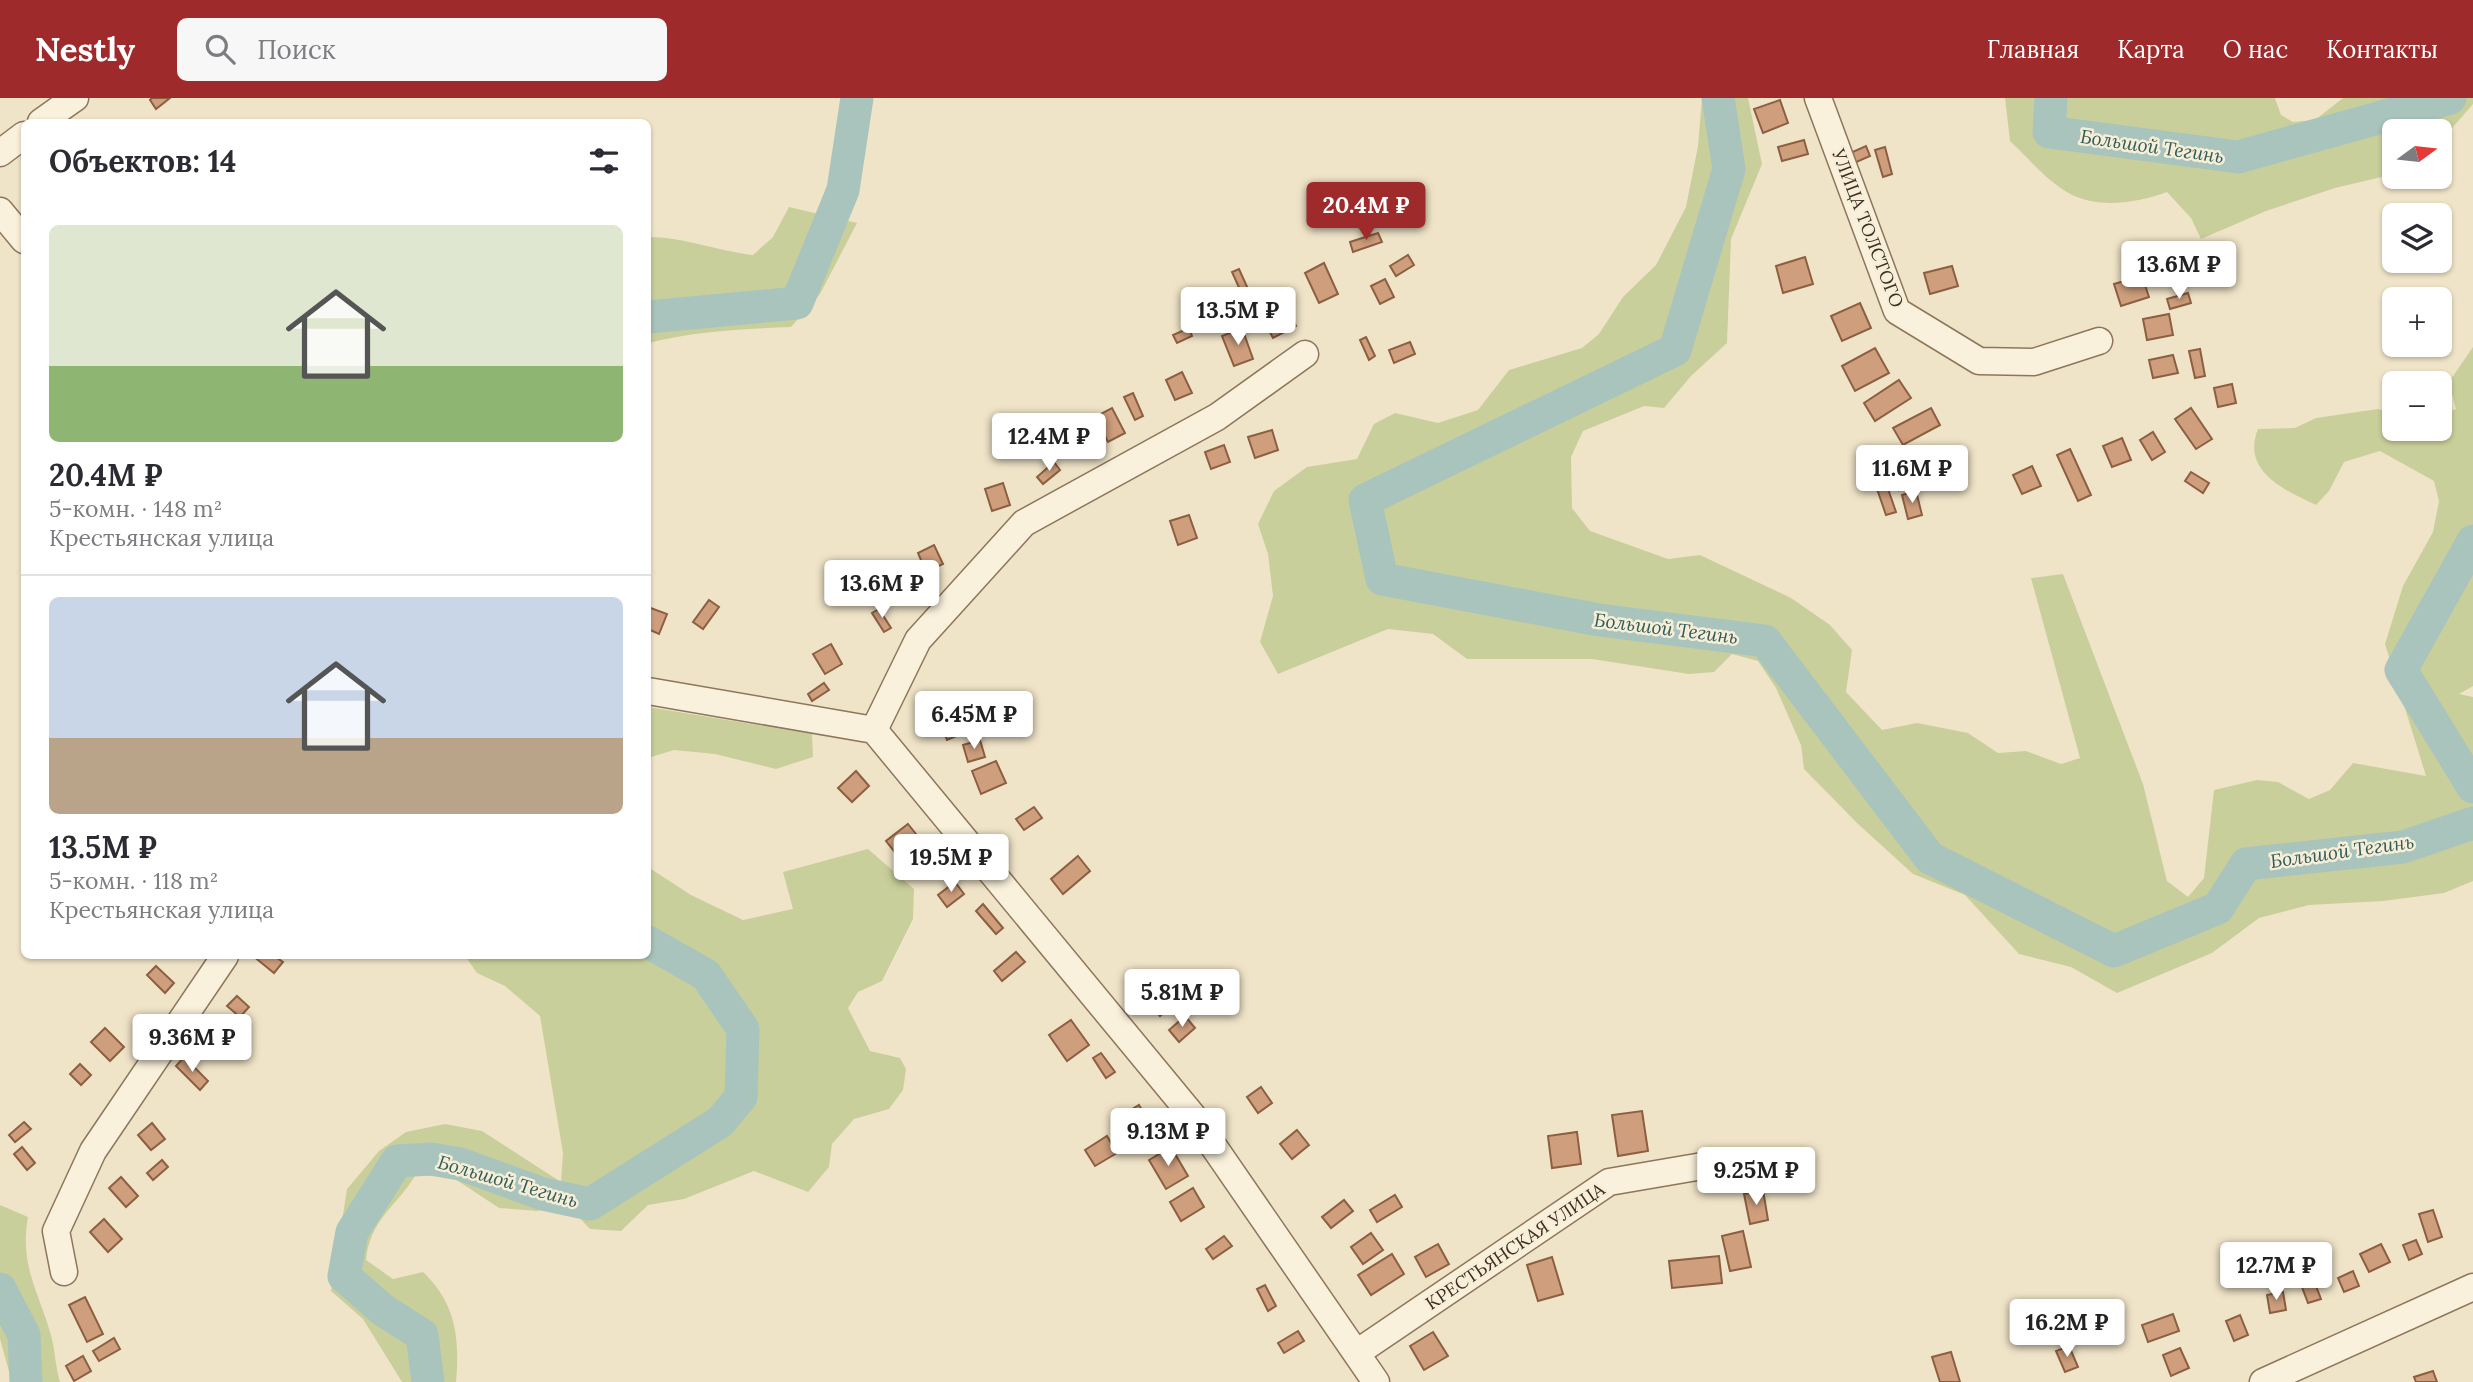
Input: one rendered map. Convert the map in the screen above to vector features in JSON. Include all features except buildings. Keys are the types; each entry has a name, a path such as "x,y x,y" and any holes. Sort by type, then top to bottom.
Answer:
{"street":[{"path":"45,119 75,98"},
{"name":"УЛИЦА ТОЛСТОГО","path":"1818,98 1897,311 1979,361 2034,362 2099,341"},
{"path":"0,153 21,137"},
{"path":"0,212 21,236"},
{"path":"874,730 919,640 1024,523 1217,417 1305,354"},
{"path":"651,692 874,730 1192,1115 1358,1352 1376,1382"},
{"path":"64,1272 56,1231 93,1151 223,959"},
{"name":"КРЕСТЬЯНСКАЯ УЛИЦА","path":"1358,1352 1609,1182 1726,1162"},
{"path":"2263,1382 2473,1287"}],"green space":[{"path":"1702,98 1748,98 1762,164 1731,239 1727,343 1691,376 1664,408 1644,406 1583,431 1571,457 1572,508 1590,531 1668,559 1700,555 1791,598 1830,625 1852,650 1846,692 1882,730 1917,723 1968,733 1998,753 2026,751 2061,764 2080,758 2031,578 2063,574 2143,784 2167,881 2188,897 2204,878 2214,790 2257,780 2278,782 2309,799 2330,790 2353,763 2426,776 2385,644 2403,586 2433,532 2439,501 2434,481 2380,451 2344,462 2329,491 2316,505 2291,493 2269,477 2260,468 2254,444 2258,429 2295,428 2316,418 2378,409 2382,410 2382,441 2452,441 2452,410 2456,409 2452,378 2473,347 2473,686 2459,694 2473,697 2473,881 2444,893 2383,901 2309,905 2259,918 2212,953 2117,993 2071,967 2019,954 1965,895 1913,874 1857,823 1804,769 1801,745 1776,688 1758,661 1732,654 1714,672 1689,674 1592,659 1467,659 1433,634 1388,629 1278,674 1260,642 1273,596 1268,554 1258,524 1274,491 1307,467 1357,459 1374,424 1395,413 1438,423 1478,410 1509,370 1582,348 1599,334 1623,297 1656,265 1686,207 1698,146"},
{"path":"2005,98 2275,98 2281,115 2293,122 2315,120 2343,98 2473,98 2473,104 2452,128 2452,119 2382,119 2382,177 2335,188 2266,211 2201,239 2191,218 2167,192 2141,200 2114,203 2074,196 2042,172 2010,141"},
{"path":"789,207 857,223 820,294 791,327 701,333 651,342 651,237 675,239 753,255 773,237"},
{"path":"651,707 812,734 813,757 776,769 715,754 674,750 651,757"},
{"path":"868,849 914,889 913,919 882,981 858,992 848,1008 870,1051 900,1058 906,1069 903,1090 889,1109 854,1119 832,1144 829,1167 808,1192 754,1171 684,1199 648,1205 621,1231 590,1229 560,1197 538,1211 499,1208 449,1175 415,1176 378,1224 368,1246 366,1260 393,1279 423,1272 443,1296 456,1336 456,1382 402,1382 363,1319 331,1291 347,1189 379,1151 406,1132 445,1124 482,1131 561,1182 563,1153 540,1016 505,986 477,973 467,959 651,959 651,869 691,895 743,920 793,909 783,872"},
{"path":"0,1205 28,1217 28,1265 52,1339 60,1382 12,1382 0,1339"}],"waterway":[{"name":"Большой Тегинь","path":"651,317 797,303 843,190 857,98"},
{"name":"Большой Тегинь","path":"1718,98 1729,169 1675,350 1365,500 1382,579 1599,620 1765,641 1930,858 2114,951 2218,908 2246,864 2403,847 2473,823"},
{"name":"Большой Тегинь","path":"2051,98 2049,132 2238,157 2450,98"},
{"name":"Большой Тегинь","path":"2473,541 2401,670 2473,787"},
{"name":"Большой Тегинь","path":"428,1382 422,1335 383,1310 344,1276 352,1232 397,1161 431,1159 460,1164 543,1194 590,1204 720,1122 741,1097 743,1029 706,975 651,944"},
{"name":"Большой Тегинь","path":"0,1289 24,1335 26,1382"}]}
